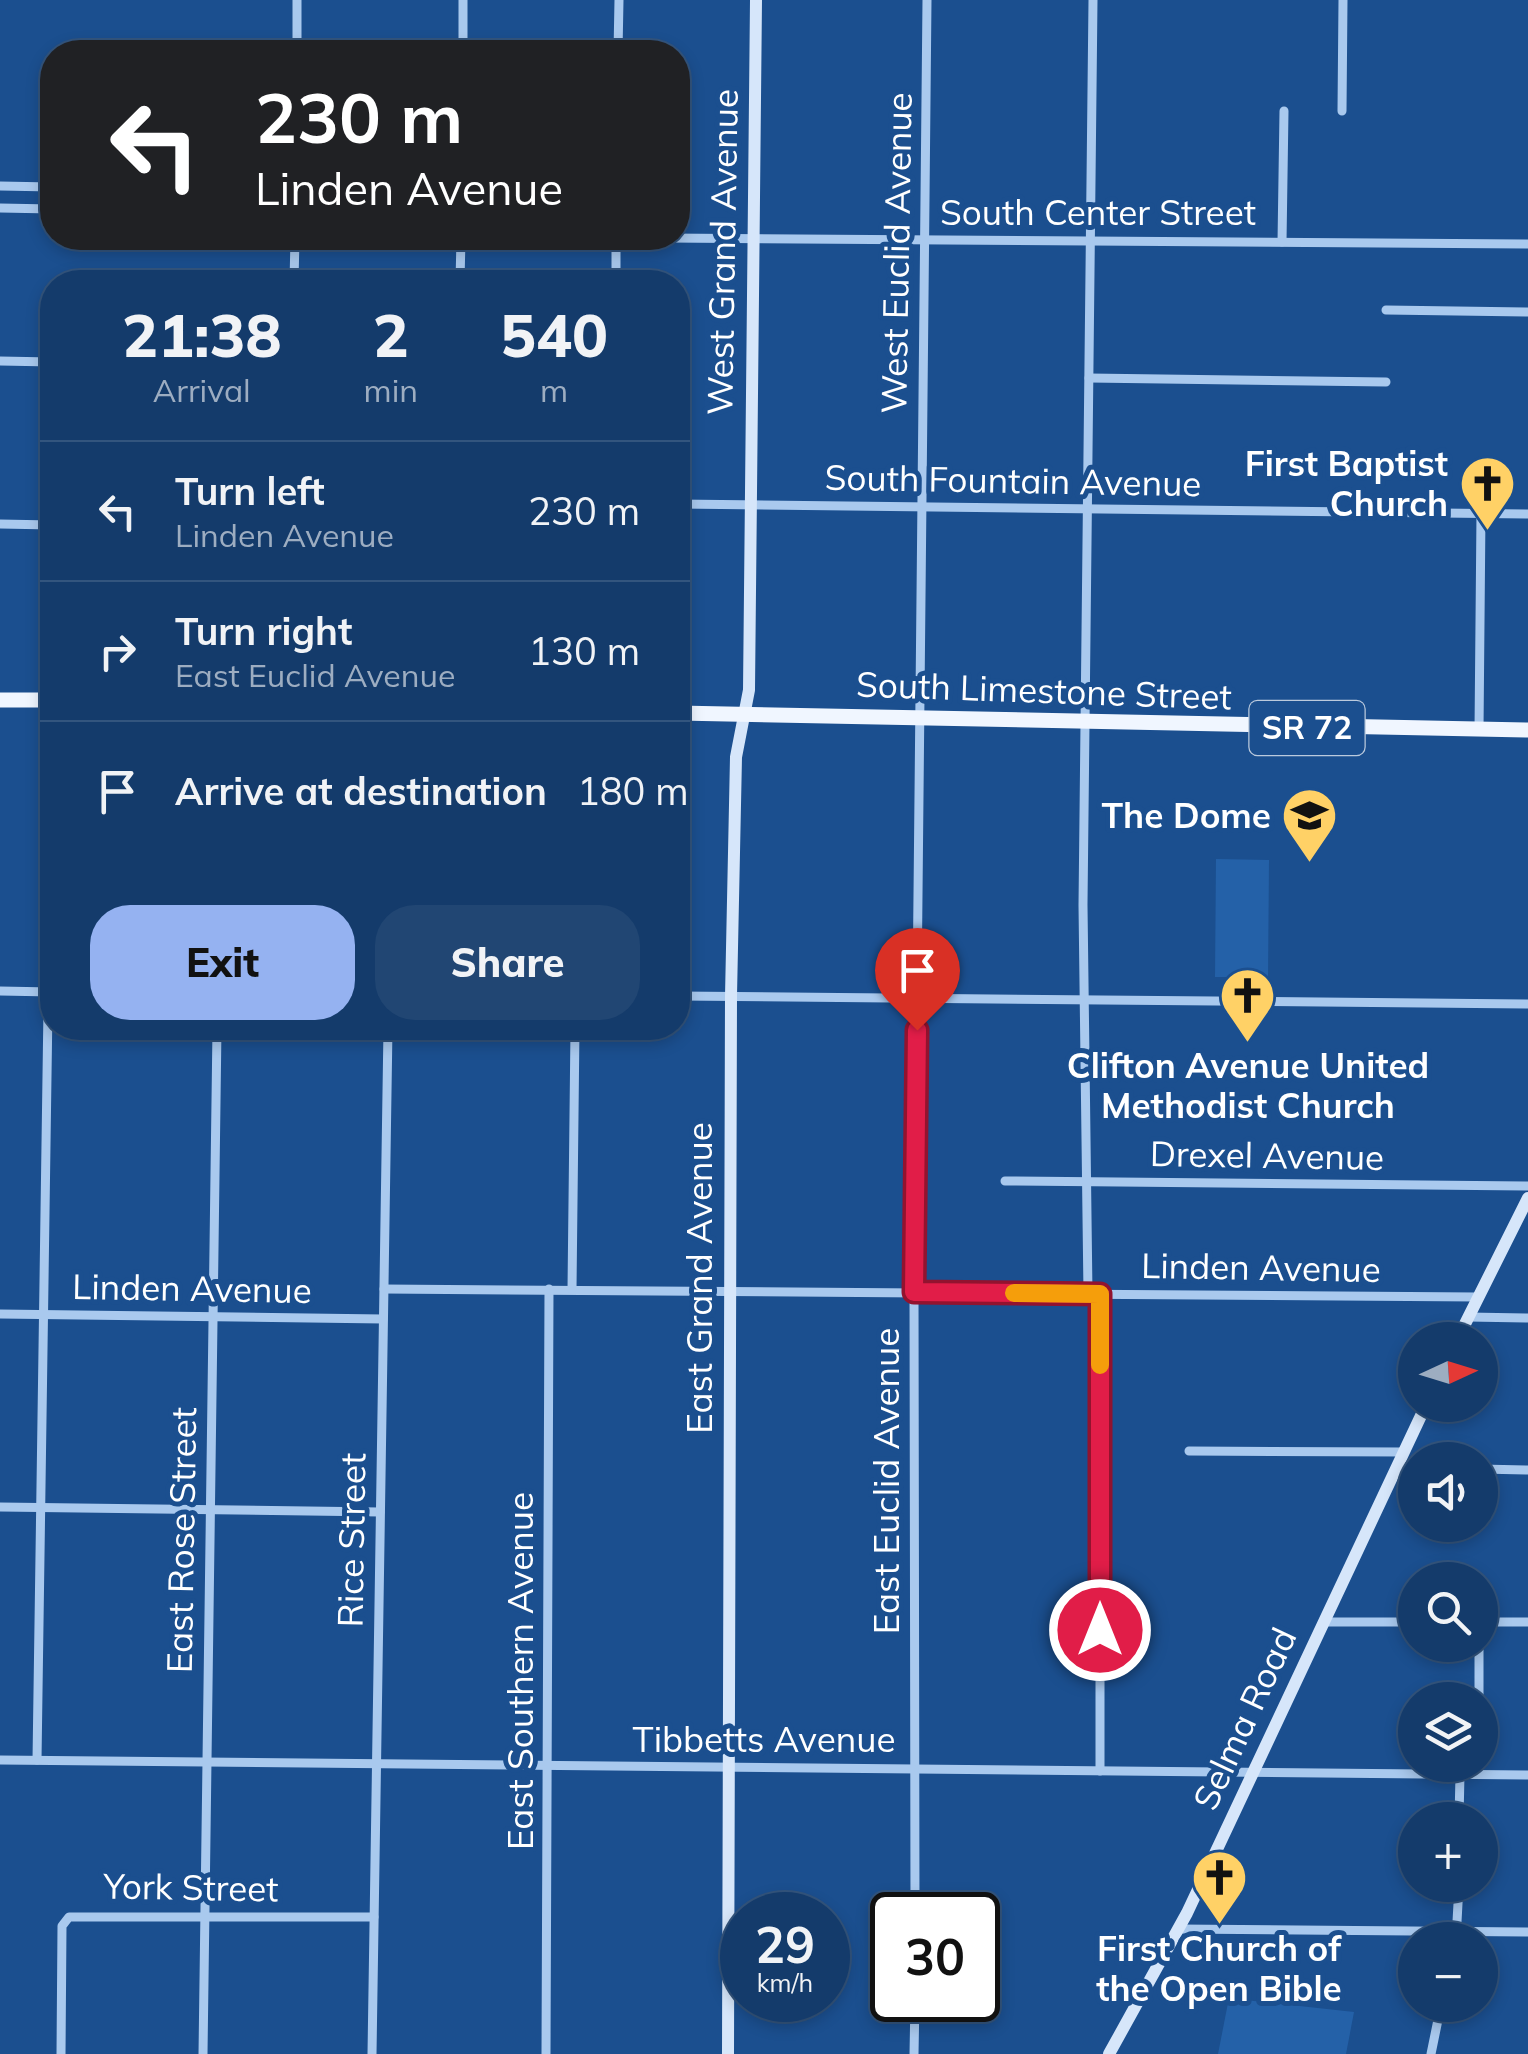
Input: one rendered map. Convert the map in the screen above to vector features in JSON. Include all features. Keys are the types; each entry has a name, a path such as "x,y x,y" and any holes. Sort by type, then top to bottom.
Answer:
{"main road":[{"path":"0,700 40,700"},
{"name":"South Limestone Street","path":"690,713 1528,730"}],"street":[{"path":"297,0 297,40"},
{"path":"463,0 463,40"},
{"path":"618,0 618,40"},
{"name":"West Grand Avenue","path":"751,504 756,0"},
{"name":"West Euclid Avenue","path":"922,507 927,0"},
{"path":"1088,1294 1087,1011 1083,998 1093,0"},
{"path":"1342,112 1343,0"},
{"path":"1282,242 1284,111"},
{"path":"0,186 40,187"},
{"path":"0,208 40,208"},
{"name":"South Center Street","path":"690,238 1528,244"},
{"path":"1386,310 1528,312"},
{"path":"0,361 40,362"},
{"path":"1089,378 1386,382"},
{"name":"South Fountain Avenue","path":"690,504 1528,514"},
{"name":"East Grand Avenue","path":"728,2054 731,996 736,757 748,690 751,504"},
{"name":"East Euclid Avenue","path":"915,1892 914,1292 922,507"},
{"path":"1479,730 1480,513"},
{"path":"0,524 40,525"},
{"path":"0,991 40,992"},
{"path":"690,996 1528,1004"},
{"path":"37,1760 50,1040"},
{"name":"East Rose Street","path":"202,2054 217,1040"},
{"name":"Rice Street","path":"372,2054 388,1040"},
{"path":"572,1289 576,1040"},
{"name":"Drexel Avenue","path":"1004,1181 1528,1186"},
{"path":"1466,1322 1528,1198"},
{"name":"Linden Avenue","path":"384,1288 1477,1297"},
{"name":"East Southern Avenue","path":"546,2054 549,1289"},
{"path":"1100,1294 1100,1771"},
{"name":"Linden Avenue","path":"0,1314 383,1319"},
{"path":"1468,1317 1528,1318"},
{"path":"1189,1451 1398,1452"},
{"name":"Selma Road","path":"1109,2054 1178,1929 1398,1464"},
{"path":"1498,1469 1528,1470"},
{"path":"0,1507 380,1512"},
{"path":"1324,1622 1398,1622"},
{"path":"1498,1622 1528,1622"},
{"name":"Tibbetts Avenue","path":"0,1760 1398,1773"},
{"name":"Tibbetts Avenue","path":"1498,1772 1528,1775"},
{"name":"York Street","path":"61,2054 62,1926 68,1917 374,1917"},
{"path":"1178,1929 1398,1935"},
{"path":"1498,1934 1528,1932"},
{"path":"914,2022 914,2054"},
{"path":"1430,2054 1438,2022"}],"shaded area":[{"path":"1216,859 1269,860 1268,977 1215,977"},
{"path":"1236,1999 1354,2012 1346,2054 1218,2054 1228,2003"}],"slow traffic":[{"path":"1014,1293 1100,1294 1100,1365"}],"place":[{"name":"First Baptist Church","path":"1487,533"},
{"name":"The Dome","path":"1310,865"},
{"name":"Clifton Avenue United Methodist Church","path":"1248,1044"},
{"name":"First Church of the Open Bible","path":"1219,1927"}],"route":[{"path":"917,1030 914,1292 1100,1294 1100,1630"}]}
